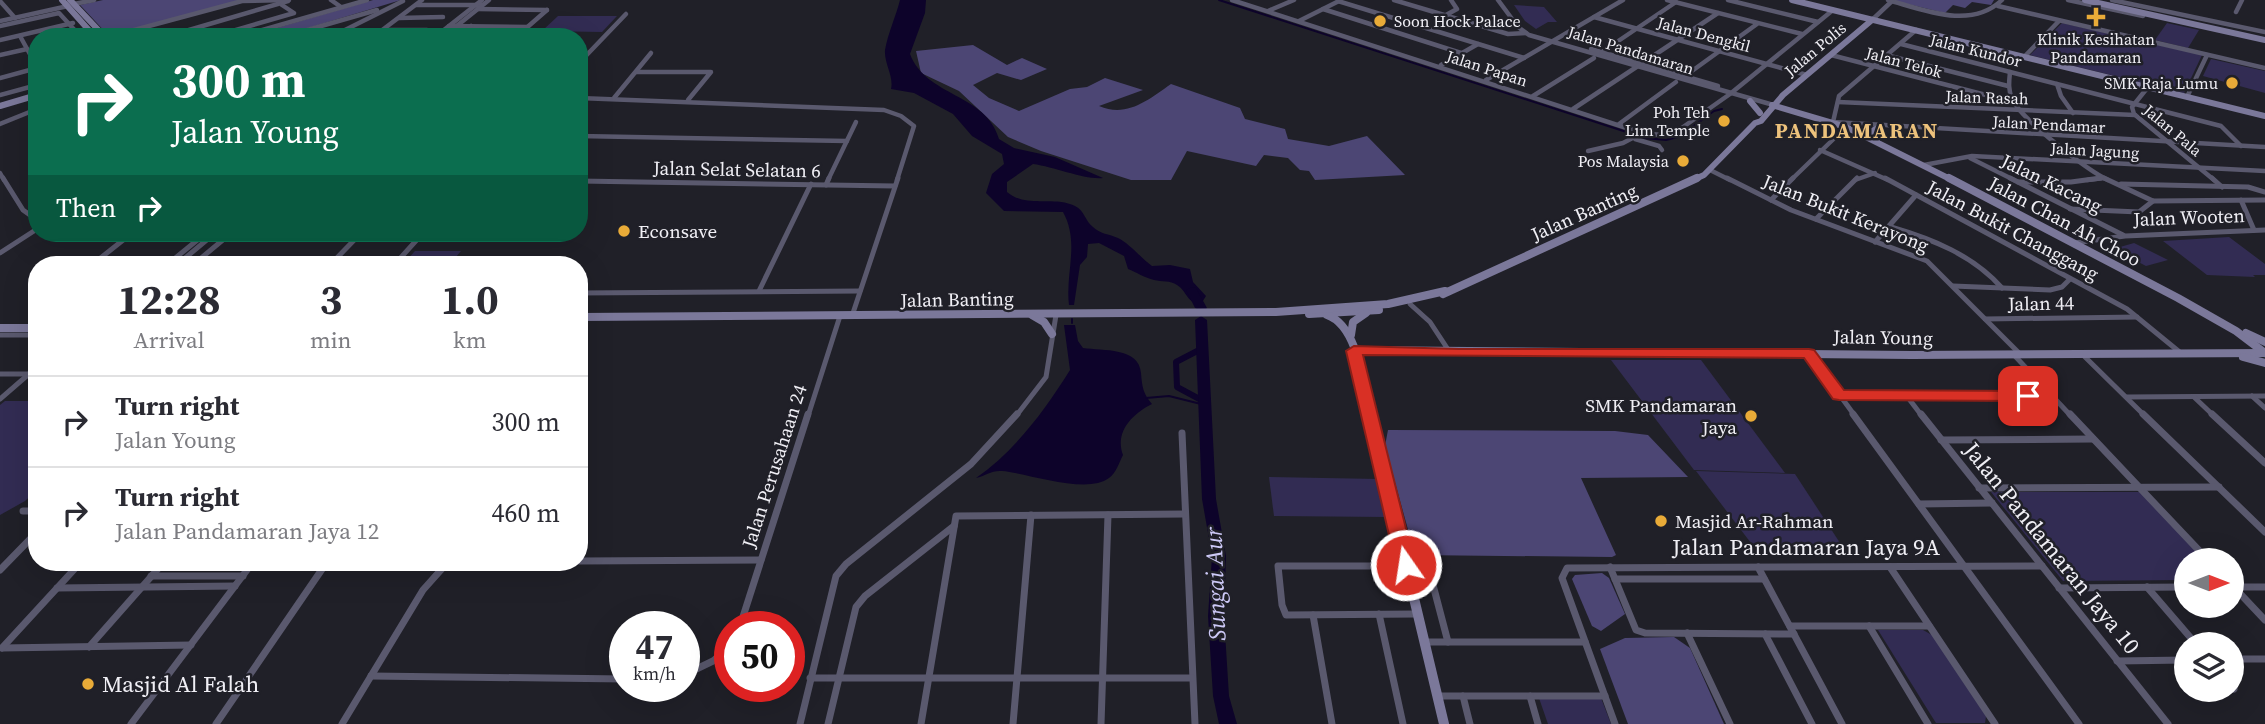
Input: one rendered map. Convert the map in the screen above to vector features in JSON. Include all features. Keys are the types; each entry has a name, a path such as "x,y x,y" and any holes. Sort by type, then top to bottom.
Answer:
{"main road":[{"path":"62,0 71,4 96,28"},
{"path":"1792,0 1816,3 1872,20 2265,116"},
{"path":"2099,0 2265,38"},
{"path":"2082,1 2265,38"},
{"path":"71,4 88,28"},
{"path":"1847,13 1878,14"},
{"path":"2144,16 2162,18"},
{"name":"Jalan Polis","path":"1763,114 1872,20"},
{"path":"0,104 28,96"},
{"path":"1747,100 1763,114 1797,114 1846,127"},
{"path":"1774,104 1797,114"},
{"path":"1774,104 1784,105 1797,114"},
{"name":"Jalan Banting","path":"588,317 1344,312 1409,304 1443,294 1680,187 1710,170 1763,114"},
{"path":"1877,141 1872,131 1881,126"},
{"name":"Jalan Chan Ah Choo","path":"1846,127 1924,165 2203,312 2236,331 2265,353"},
{"path":"1350,331 1356,317 1379,308 1445,291"},
{"path":"1317,312 1334,307 1379,308"},
{"path":"1317,312 1336,318 1350,331"},
{"path":"1344,312 1444,724"},
{"path":"2203,312 2265,342"},
{"path":"1031,314 1044,322 1052,334"},
{"path":"0,325 28,325"},
{"name":"Jalan Young","path":"1355,353 1448,356 1454,352 2017,355 2265,353"},
{"path":"2220,354 2265,363"}],"street":[{"path":"0,14 13,15 94,0"},
{"path":"198,28 282,5 290,0"},
{"path":"142,28 242,1 290,0"},
{"path":"331,0 339,6"},
{"path":"267,28 367,0"},
{"path":"385,28 422,0"},
{"path":"446,28 489,0"},
{"name":"Jalan Papan","path":"1232,0 1619,124 1638,136 1676,132 1730,94 1833,10"},
{"path":"1242,3 1248,0"},
{"path":"1268,11 1294,0"},
{"path":"1394,0 1516,35 1528,34 1542,48"},
{"path":"1445,15 1457,9 1451,0"},
{"name":"Jalan Pandamaran","path":"1498,0 1528,34 1737,96 1774,104"},
{"path":"1486,80 1623,0"},
{"path":"1667,0 1802,34"},
{"path":"1728,0 1818,22"},
{"path":"1872,20 1890,1 1968,16 1982,15 1998,6 2001,0"},
{"path":"2070,0 2265,38"},
{"path":"2112,0 2265,38"},
{"path":"2236,12 2242,0"},
{"path":"314,28 403,1"},
{"path":"1298,22 1340,1 1524,58"},
{"path":"1601,52 1676,2"},
{"path":"1,3 13,15"},
{"path":"0,23 13,15 54,4"},
{"path":"243,28 294,13 282,5"},
{"path":"416,5 479,5 547,10 528,27 449,26"},
{"path":"454,28 479,5"},
{"path":"1998,6 2265,68"},
{"path":"1323,9 1461,53"},
{"path":"353,28 377,10"},
{"path":"0,23 59,13 73,28"},
{"path":"1573,109 1718,13"},
{"path":"588,54 626,14"},
{"path":"399,18 443,17"},
{"name":"Jalan Dengkil","path":"1594,17 1807,75"},
{"path":"53,28 82,21"},
{"path":"2024,57 2059,21"},
{"path":"1516,22 1554,42 1594,58 1685,76 1730,94"},
{"path":"1685,76 1757,23"},
{"path":"1832,122 1839,96 1916,30"},
{"path":"0,40 28,34"},
{"path":"0,55 27,48 20,36"},
{"path":"1554,42 1601,52 1676,82 1730,94"},
{"path":"1441,65 1478,44"},
{"name":"Jalan Kundor","path":"1901,44 2221,125 2241,146"},
{"path":"614,98 651,53"},
{"name":"Jalan Telok","path":"1831,55 2013,102"},
{"path":"1886,55 2008,86"},
{"path":"2188,97 2207,55"},
{"path":"1533,96 1594,58"},
{"path":"0,78 28,70"},
{"path":"636,72 710,72 688,100"},
{"path":"2010,72 2008,86 2013,102 2075,161 2104,178 2153,201 2265,200"},
{"path":"1619,124 1676,82"},
{"path":"2057,83 2061,96 2073,113"},
{"path":"0,95 28,87"},
{"name":"Jalan Pala","path":"2148,87 2131,109 2135,115 2222,187"},
{"path":"1737,96 1774,104"},
{"path":"588,98 884,109 908,119 914,126 852,316"},
{"name":"Jalan Rasah","path":"1838,102 2135,115"},
{"path":"0,124 28,113"},
{"path":"826,185 856,122"},
{"name":"Jalan Pendamar","path":"1832,122 2265,147"},
{"path":"1771,200 1846,127"},
{"path":"588,136 847,141"},
{"path":"1588,151 1638,136 1662,150"},
{"name":"Jalan Bukit Changgang","path":"1820,150 1875,173 2139,317 2182,354"},
{"name":"Jalan Jagung","path":"1924,165 1968,156 2265,171"},
{"name":"Jalan Kacang","path":"1968,156 2124,236"},
{"name":"Jalan Bukit Kerayong","path":"1710,170 1816,219 1927,261 1985,319 2052,396 2197,548"},
{"path":"0,173 28,214"},
{"path":"1816,219 1858,177 1875,173"},
{"path":"2016,182 2071,182 2104,178"},
{"name":"Jalan Selat Selatan 6","path":"588,181 895,186"},
{"path":"759,291 811,184"},
{"path":"2116,184 2255,187 2265,192"},
{"path":"1875,242 1891,227 1916,195"},
{"path":"2241,200 2254,230"},
{"path":"2070,209 2139,212 2153,201"},
{"path":"1891,227 1920,234 1985,270 2002,288"},
{"name":"Jalan Wooten","path":"2072,243 2124,236 2265,230"},
{"path":"0,253 28,235"},
{"path":"103,256 121,242"},
{"path":"178,256 195,242"},
{"path":"188,256 204,242"},
{"path":"203,256 220,242"},
{"path":"339,256 352,242"},
{"path":"403,256 415,242"},
{"path":"1952,286 2058,289 2070,279"},
{"path":"588,293 860,291"},
{"path":"1409,304 1430,322 1454,352"},
{"path":"800,724 830,594 839,571 971,464 1009,424 1046,377 1056,315"},
{"name":"Jalan Perusahaan 24","path":"745,611 840,316"},
{"name":"Jalan 44","path":"1985,319 2139,317"},
{"path":"0,335 28,335"},
{"path":"1809,353 2079,724"},
{"path":"2082,354 2265,532"},
{"path":"0,374 28,374"},
{"path":"0,399 28,374"},
{"path":"1839,395 2052,396"},
{"name":"Jalan Pandamaran Jaya 10","path":"1906,395 2168,724"},
{"path":"2252,396 2265,408"},
{"path":"2127,397 2265,396"},
{"path":"2194,397 2265,463"},
{"path":"1182,433 1195,724"},
{"path":"1941,440 2093,439"},
{"path":"1979,488 2219,487"},
{"path":"1919,504 1992,503"},
{"path":"23,511 28,511"},
{"path":"921,724 957,515 1185,514"},
{"path":"1013,724 1031,515"},
{"path":"1101,724 1108,515"},
{"path":"828,724 853,613 860,601 954,523"},
{"path":"0,570 28,541"},
{"path":"588,561 761,560"},
{"path":"1418,614 1283,613 1277,569 1278,566 1284,565 1429,567 1448,642"},
{"path":"1891,566 1995,724"},
{"name":"Jalan Pandamaran Jaya 9A","path":"1585,642 1562,578 1563,572 1571,567 2042,566"},
{"path":"1609,567 1636,630 1645,633 1765,634 1868,625 1929,626"},
{"path":"1758,567 1842,724"},
{"path":"1,649 73,571"},
{"path":"89,648 156,571"},
{"path":"131,724 247,571"},
{"path":"216,724 321,571"},
{"path":"342,724 438,571"},
{"path":"151,576 243,576"},
{"path":"1615,579 1764,579"},
{"path":"57,588 235,586"},
{"path":"2244,586 2265,587"},
{"path":"2147,587 2186,632"},
{"path":"2059,588 2174,587"},
{"path":"2244,598 2265,620"},
{"path":"1379,614 1404,724"},
{"path":"1313,615 1332,724"},
{"path":"1868,625 1928,724"},
{"path":"1687,633 1730,724"},
{"path":"1765,634 1812,724"},
{"path":"1424,642 1585,642 1615,724"},
{"path":"1,649 191,645"},
{"path":"2244,659 2265,659"},
{"path":"2117,661 2174,660"},
{"path":"371,676 609,679"},
{"path":"810,678 1192,678"},
{"path":"1437,696 1605,696"},
{"path":"1463,696 1470,724"},
{"path":"1530,696 1538,724"}],"shaded area":[{"path":"103,0 243,0 139,28 102,28 80,5"},
{"path":"373,0 401,0 308,28 276,28"},
{"path":"900,0 926,0 925,13 910,54 918,68 929,79 982,112 999,139 1014,148 1055,157 1103,178 1033,164 1007,182 1007,192 1023,200 1075,206 1090,225 1102,233 1118,238 1152,266 1170,265 1190,269 1193,282 1206,296 1201,304 1190,300 1174,283 1157,281 1128,269 1124,256 1099,243 1088,244 1087,257 1080,265 1074,305 1069,305 1071,235 1063,212 1004,211 986,193 992,174 1004,164 1002,154 972,136 953,114 914,93 891,89 885,50"},
{"path":"1891,0 1994,0 1991,5 1972,2 1965,8 1953,5 1945,13"},
{"path":"1514,5 1544,7 1557,22 1548,22 1536,29 1525,21"},
{"path":"558,16 617,16 602,32 588,32 588,28 545,28"},
{"path":"2062,23 2202,55 2184,93 2030,55"},
{"path":"2167,23 2199,30 2188,48 2155,40"},
{"path":"973,45 1007,65 1022,58 1047,69 1021,80 997,73 973,85 989,98 1019,111 1070,89 1087,87 1105,78 1143,90 1099,106 1119,110 1137,106 1171,84 1240,108 1245,119 1285,129 1288,139 1329,146 1367,136 1405,175 1315,180 1309,171 1300,170 1288,158 1264,155 1256,166 1187,151 1171,180 1131,180 1041,151 1008,137 959,91 921,73 916,51"},
{"path":"2211,59 2265,71 2265,93 2203,76"},
{"path":"2229,237 2265,264 2265,275 2207,275 2163,241"},
{"path":"2134,243 2168,260 2146,266 2113,249"},
{"path":"415,251 461,251 457,256 410,256"},
{"path":"1064,325 1075,325 1078,341 1083,348 1127,354 1139,365 1144,390 1152,404 1139,412 1123,431 1123,455 1115,471 1099,483 1087,484 1057,482 1002,471 976,478 1004,455 1028,429 1070,370"},
{"path":"1611,360 1701,360 1785,473 1694,470"},
{"path":"5,401 28,401 28,498 0,515 0,405"},
{"path":"1388,430 1615,431 1648,435 1688,477 1581,478 1616,555 1612,557 1415,555 1385,446"},
{"path":"1696,471 1795,474 1842,546 1754,547"},
{"path":"1269,477 1378,479 1387,517 1274,516"},
{"path":"1991,492 2141,492 2195,548 2174,548 2174,580 2063,581"},
{"path":"1602,573 1609,578 1625,614 1601,631 1592,626 1572,579 1575,575"},
{"path":"1878,630 1923,630 1932,635 1986,716 1985,723 1936,723"},
{"path":"1674,637 1690,648 1724,724 1628,724 1600,649 1625,638"},
{"path":"1539,698 1601,698 1611,724 1548,724"}],"waterway":[{"path":"1219,0 1645,138 1666,140 1678,137"},
{"path":"1691,128 1714,111 1722,109"},
{"path":"1680,136 1684,133"},
{"name":"Sungai Aur","path":"1192,290 1201,308"},
{"name":"Sungai Aur","path":"1201,320 1209,499 1219,556 1216,616 1221,696 1228,724"},
{"name":"Sungai Aur","path":"1203,348 1176,362 1177,387 1205,402"},
{"path":"1146,398 1169,396 1205,405"}],"place":[{"name":"Klinik Kesihatan Pandamaran","path":"2096,17"},
{"name":"Soon Hock Palace","path":"1380,21"},
{"name":"SMK Raja Lumu","path":"2232,83"},
{"name":"Poh Teh Lim Temple","path":"1724,121"},
{"name":"Pos Malaysia","path":"1683,161"},
{"name":"Econsave","path":"624,231"},
{"name":"SMK Pandamaran Jaya","path":"1751,416"},
{"name":"Masjid Ar-Rahman","path":"1661,521"},
{"name":"Masjid Al Falah","path":"88,684"}],"district":[{"name":"PANDAMARAN","path":"1857,130"}],"route":[{"path":"1406,565 1354,351 1809,353 1839,395 2028,396"}]}
